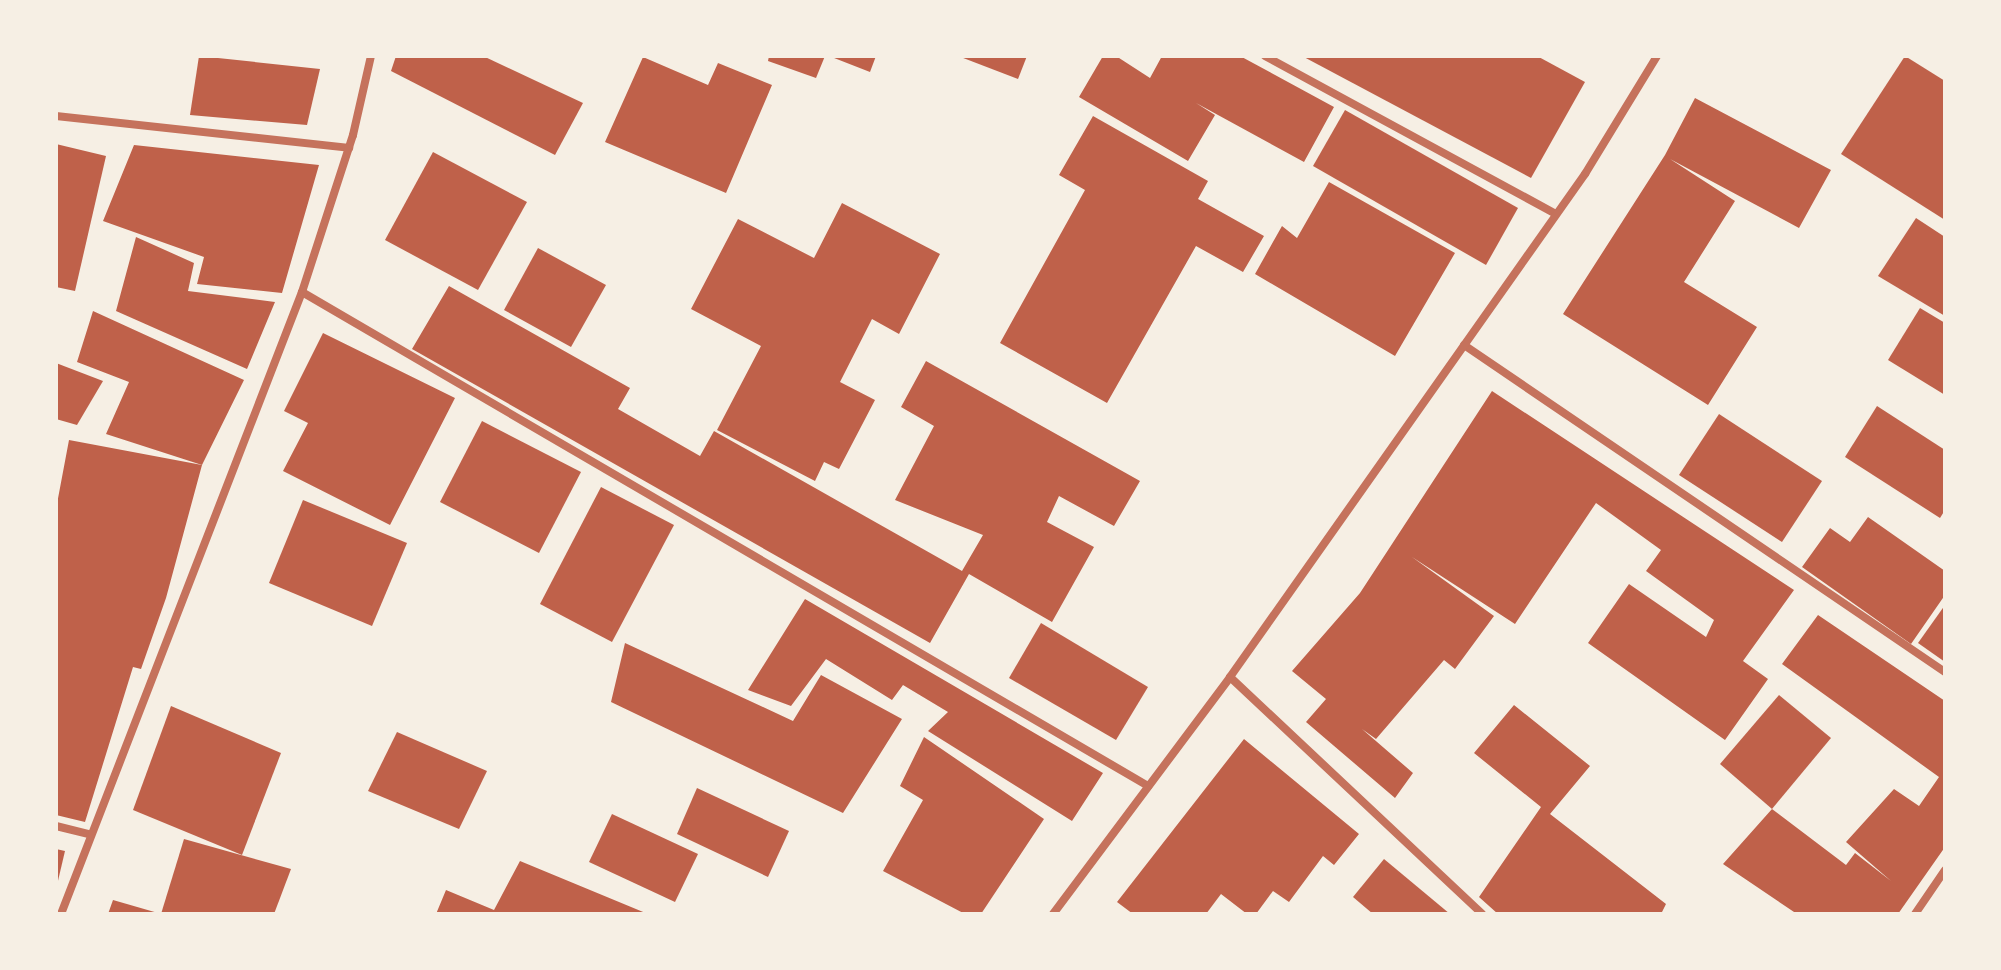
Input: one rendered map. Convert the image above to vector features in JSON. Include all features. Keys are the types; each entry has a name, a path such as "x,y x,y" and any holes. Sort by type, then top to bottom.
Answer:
{"street":[{"path":"61,914 302,292 349,148 371,56"},
{"path":"1265,56 1556,214"},
{"path":"1053,914 1230,677 1464,345 1556,214 1657,56"},
{"path":"56,116 349,148"},
{"path":"302,292 1148,786"},
{"path":"1464,345 1945,672"},
{"path":"1230,677 1482,914"},
{"path":"56,826 91,835"},
{"path":"1915,914 1945,870"}],"building":[{"path":"199,56 320,69 307,125 190,115"},
{"path":"396,56 483,56 583,103 555,155 391,71"},
{"path":"769,56 825,56 816,78 768,61"},
{"path":"829,56 876,56 870,72"},
{"path":"958,56 1027,56 1018,79"},
{"path":"1103,56 1116,56 1150,78 1162,56 1240,56 1334,107 1304,162 1196,103 1215,115 1188,161 1079,97"},
{"path":"1302,56 1537,56 1585,82 1531,178"},
{"path":"1905,56 1945,81 1945,220 1841,154"},
{"path":"643,57 708,85 718,63 772,85 726,193 605,142"},
{"path":"1695,98 1831,170 1799,228 1670,159 1735,201 1684,282 1757,327 1708,405 1563,314 1665,155"},
{"path":"1345,110 1518,208 1486,265 1313,166"},
{"path":"1093,116 1208,181 1198,199 1264,236 1243,272 1196,246 1107,403 1000,343 1085,190 1059,175"},
{"path":"56,144 106,156 75,291 56,287"},
{"path":"134,145 319,165 282,293 197,284 204,257 103,221"},
{"path":"433,152 527,202 478,290 385,240"},
{"path":"1329,182 1455,253 1395,356 1255,274 1282,226 1297,238"},
{"path":"842,203 940,254 899,334 872,319 840,382 875,400 839,469 824,462 815,481 717,430 761,346 691,309 738,219 814,258"},
{"path":"1916,218 1945,237 1945,316 1878,276"},
{"path":"136,237 194,263 188,291 275,302 247,369 116,311"},
{"path":"538,248 606,285 571,347 504,310"},
{"path":"449,286 630,388 618,409 700,456 714,431 962,571 983,535 895,500 934,426 901,407 926,361 1140,481 1114,526 1059,496 1047,522 1094,547 1052,622 969,574 930,643 412,349"},
{"path":"1920,308 1945,323 1945,395 1888,360"},
{"path":"93,311 244,380 202,465 106,434 129,382 77,362"},
{"path":"323,333 455,398 390,525 283,471 308,423 284,411"},
{"path":"56,363 103,381 77,425 56,419"},
{"path":"1492,391 1794,590 1743,661 1768,679 1725,740 1588,643 1629,584 1706,637 1714,620 1646,571 1661,550 1596,503 1515,624 1412,557 1494,616 1455,669 1444,660 1376,739 1362,729 1413,773 1395,798 1306,722 1326,699 1292,671 1360,593"},
{"path":"1877,406 1945,450 1945,510 1940,518 1845,457"},
{"path":"1719,414 1822,481 1782,542 1679,475"},
{"path":"482,421 581,472 539,553 440,502"},
{"path":"69,440 202,465 166,598 141,669 133,667 85,822 56,815 56,509"},
{"path":"601,487 674,525 612,642 540,604"},
{"path":"303,500 407,543 372,626 269,583"},
{"path":"1868,517 1945,571 1945,595 1911,644 1802,567 1830,528 1850,542"},
{"path":"805,599 1103,773 1072,821 928,731 948,712 903,685 892,700 826,659 791,706 748,690"},
{"path":"1945,605 1945,662 1918,643"},
{"path":"1818,615 1945,701 1945,847 1898,914 1797,914 1723,864 1772,809 1846,865 1855,853 1891,881 1846,842 1894,789 1919,806 1939,777 1782,664"},
{"path":"1041,623 1148,687 1116,740 1009,678"},
{"path":"625,643 793,721 821,675 902,719 843,813 611,702"},
{"path":"1779,695 1831,738 1772,809 1720,764"},
{"path":"1514,705 1590,766 1550,814 1666,904 1661,914 1498,914 1479,897 1541,807 1474,753"},
{"path":"171,706 281,753 242,855 133,810"},
{"path":"397,732 487,771 459,829 368,791"},
{"path":"924,737 1044,819 981,914 965,914 883,871 923,800 900,786"},
{"path":"1244,739 1359,834 1334,865 1323,856 1289,902 1273,891 1256,914 1247,914 1221,894 1206,914 1133,914 1117,902"},
{"path":"697,788 789,831 768,877 677,834"},
{"path":"612,814 698,854 675,902 589,862"},
{"path":"184,839 291,869 274,914 161,914"},
{"path":"56,849 65,851 57,885 56,885"},
{"path":"1384,859 1450,914 1373,914 1353,897"},
{"path":"520,861 648,914 436,914 446,890 494,910"},
{"path":"113,900 158,913 108,914"}]}
